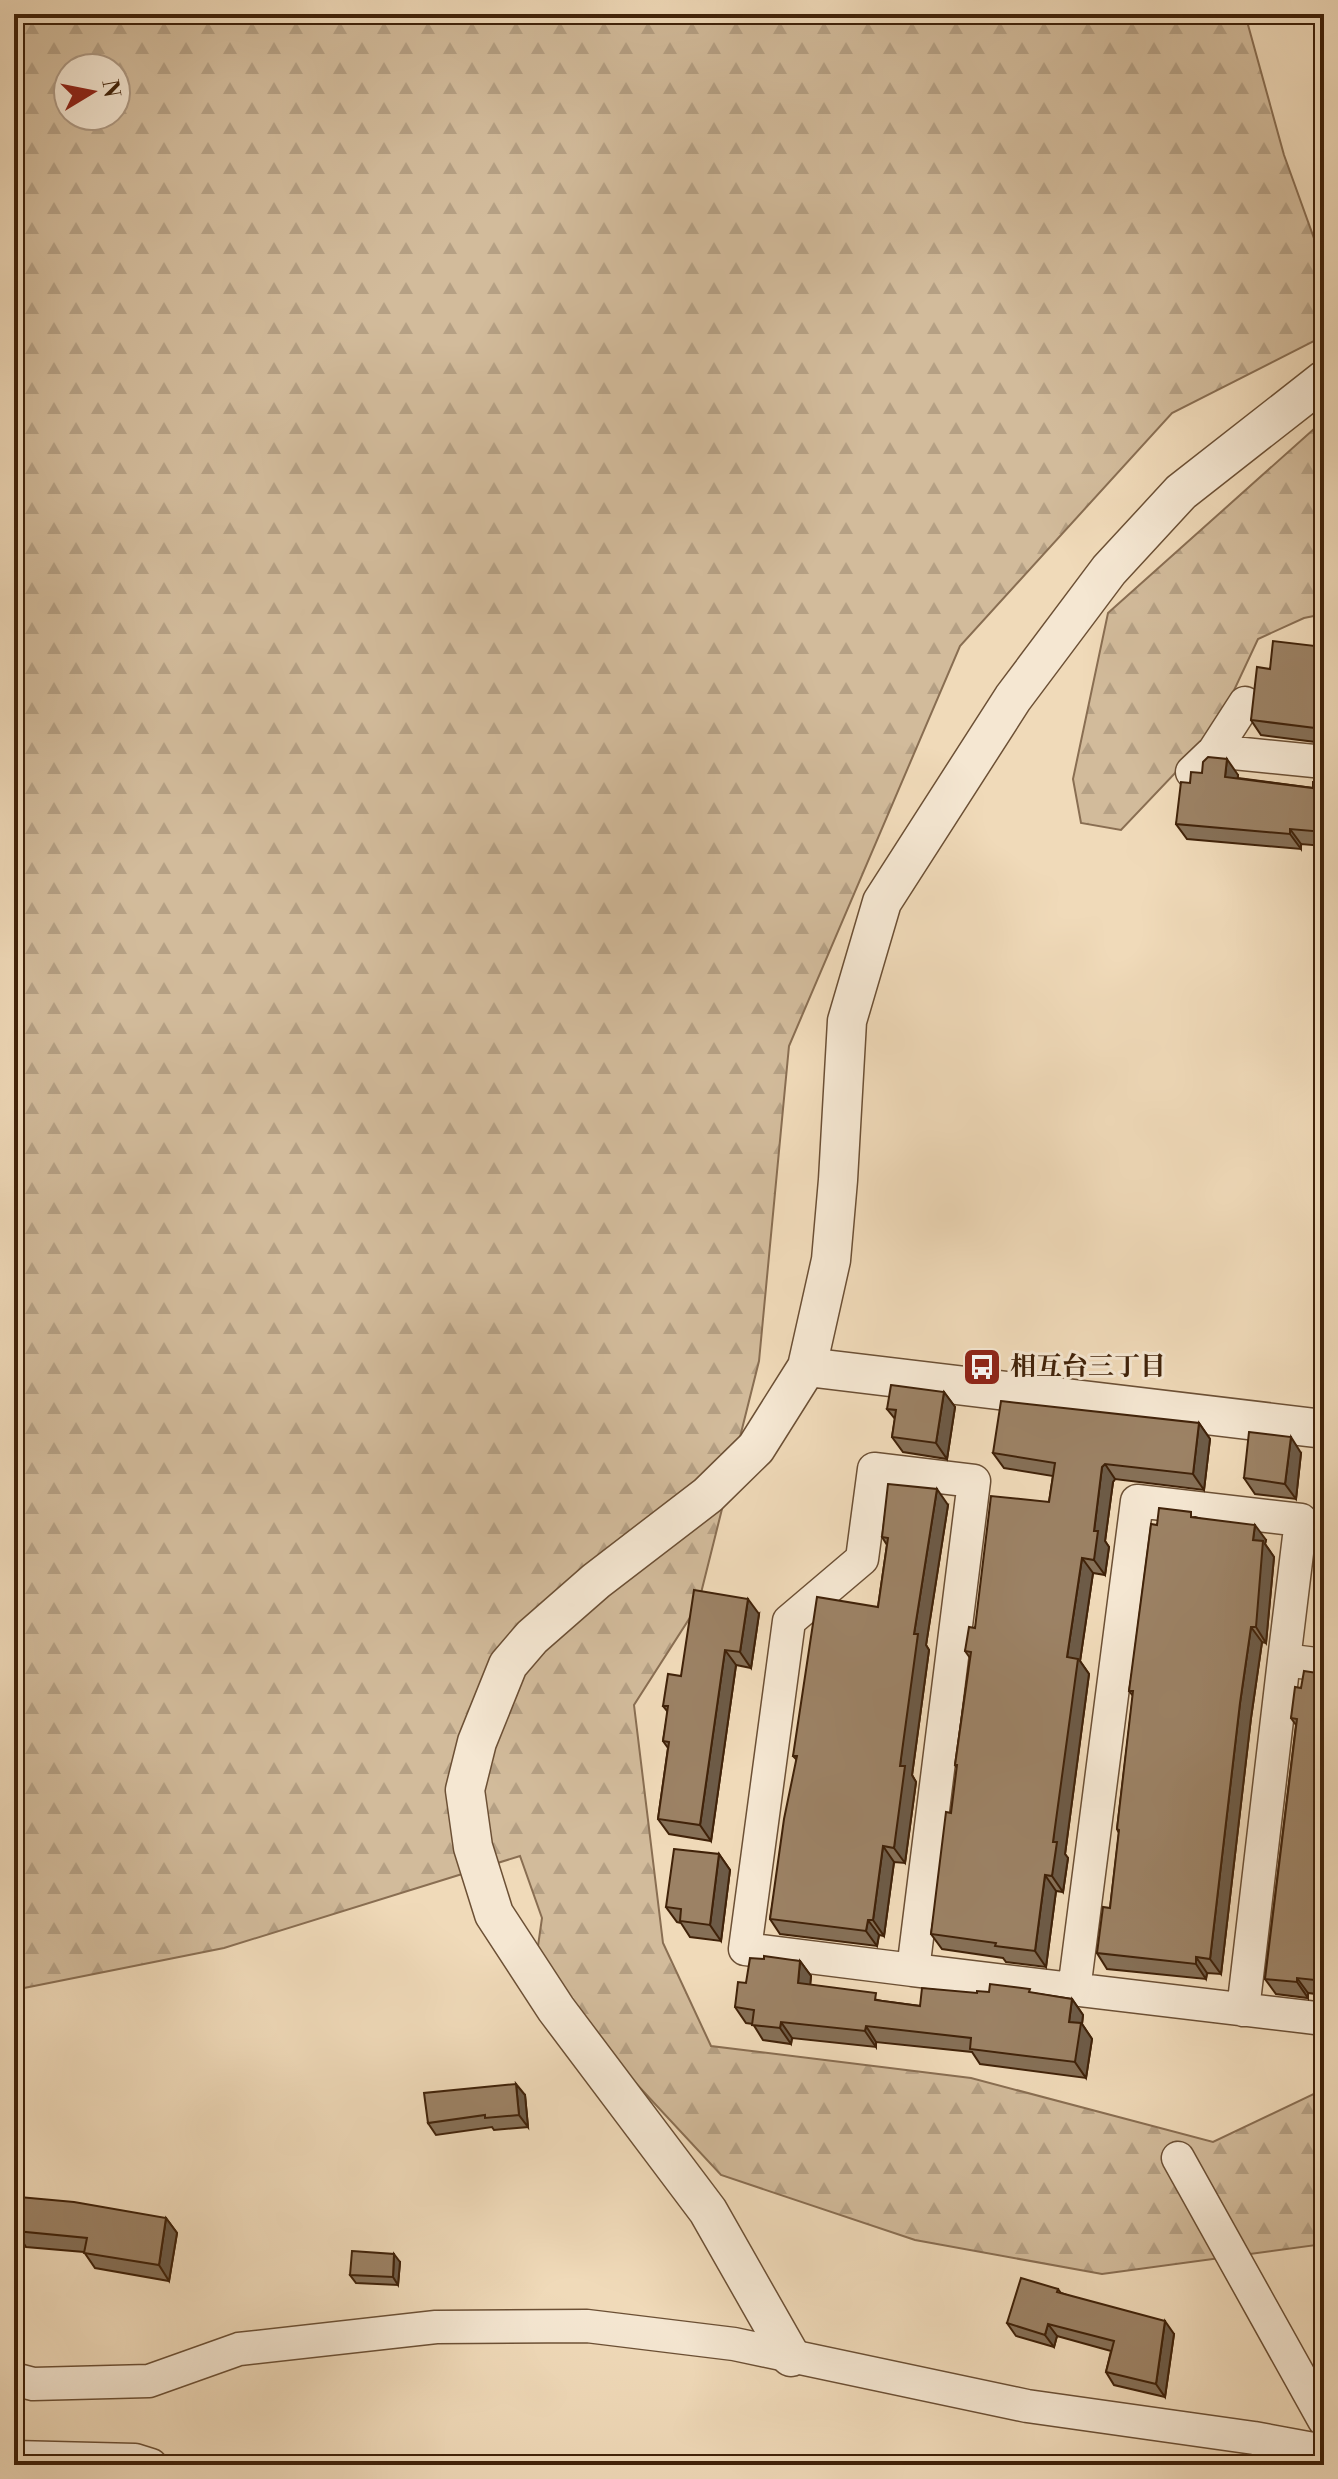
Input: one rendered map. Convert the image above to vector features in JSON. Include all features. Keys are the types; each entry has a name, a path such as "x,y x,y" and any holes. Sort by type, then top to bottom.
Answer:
{"street":[{"path":"791,2357 708,2211 556,2009 494,1914 473,1847 465,1790 477,1742 508,1665 532,1637 596,1581 708,1495 756,1448 807,1367 831,1260 847,1021 882,902 1013,698 1109,570 1181,492 1324,380"},
{"path":"1245,703 1203,761 1324,762"},
{"path":"807,1367 1324,1429"},
{"path":"913,1970 974,1481 874,1469 862,1559 789,1621 745,1949 913,1970 1074,1990 1324,2019"},
{"path":"1074,1990 1137,1501 1301,1520 1243,2010"},
{"path":"1284,1660 1324,1665"},
{"path":"1178,2158 1324,2420"},
{"path":"14,2379 33,2384 149,2381 239,2349 436,2327 587,2326 734,2344 1027,2406 1324,2451"},
{"path":"14,2457 135,2460 151,2465"}],"green space":[{"path":"14,14 1245,14 1284,155 1324,266 1324,336 1172,413 960,646 789,1046 759,1361 698,1605 634,1705 663,1943 711,2046 971,2078 1213,2142 1324,2089 1324,2244 1102,2274 915,2240 721,2175 630,2077 537,1953 542,1918 520,1856 224,1948 14,1990"},
{"path":"1324,420 1324,614 1304,618 1258,639 1215,731 1121,830 1081,823 1073,779 1108,613"}],"building":[{"path":"1324,639 1324,732 1315,728 1251,720 1257,667 1270,669 1273,641 1323,647"},
{"path":"1208,757 1227,759 1225,777 1313,788 1313,782 1324,783 1324,832 1290,829 1290,834 1176,824 1181,782 1190,783 1191,772 1202,773 1203,762"},
{"path":"891,1385 944,1392 936,1443 892,1437 896,1410 887,1409"},
{"path":"1001,1401 1199,1423 1193,1474 1105,1464 1102,1467 1094,1531 1098,1531 1094,1560 1082,1558 1067,1657 1078,1659 1053,1842 1057,1842 1052,1876 1045,1875 1035,1951 931,1934 946,1812 951,1813 971,1652 965,1651 969,1627 975,1628 991,1496 1049,1502 1055,1463 993,1453"},
{"path":"1249,1432 1291,1437 1285,1484 1244,1478"},
{"path":"888,1484 937,1489 914,1634 918,1634 900,1766 905,1766 894,1848 883,1846 873,1920 868,1920 866,1931 770,1919 784,1819 797,1756 793,1756 817,1597 878,1607 888,1538 882,1537"},
{"path":"1159,1508 1191,1512 1191,1517 1255,1525 1253,1540 1263,1541 1256,1627 1251,1627 1240,1703 1210,1959 1196,1957 1196,1964 1097,1953 1103,1907 1110,1908 1133,1691 1129,1691 1151,1524 1157,1525"},
{"path":"694,1590 748,1599 740,1652 725,1650 700,1825 658,1819 669,1742 663,1741 668,1706 663,1706 668,1674 681,1676"},
{"path":"1304,1671 1324,1674 1324,1981 1297,1978 1297,1982 1265,1979 1297,1719 1291,1718 1295,1687 1301,1688"},
{"path":"674,1849 719,1854 710,1925 680,1921 681,1909 666,1907"},
{"path":"764,1956 800,1961 798,1983 876,1993 875,2000 920,2006 922,1988 977,1993 989,1992 990,1984 1072,1999 1069,2022 1081,2023 1075,2062 970,2049 971,2038 866,2026 865,2031 781,2022 780,2028 752,2025 754,2010 735,2007 738,1982 746,1983 750,1958 764,1959"},
{"path":"516,2084 519,2115 485,2118 485,2115 428,2123 424,2093"},
{"path":"19,2197 74,2202 166,2218 159,2265 84,2253 87,2238 16,2231"},
{"path":"352,2251 394,2254 393,2277 350,2275"},
{"path":"1021,2278 1058,2289 1057,2292 1165,2321 1156,2384 1106,2372 1114,2341 1048,2324 1045,2335 1007,2323"}],"place":[{"name":"相互台三丁目","path":"982,1367"}]}
